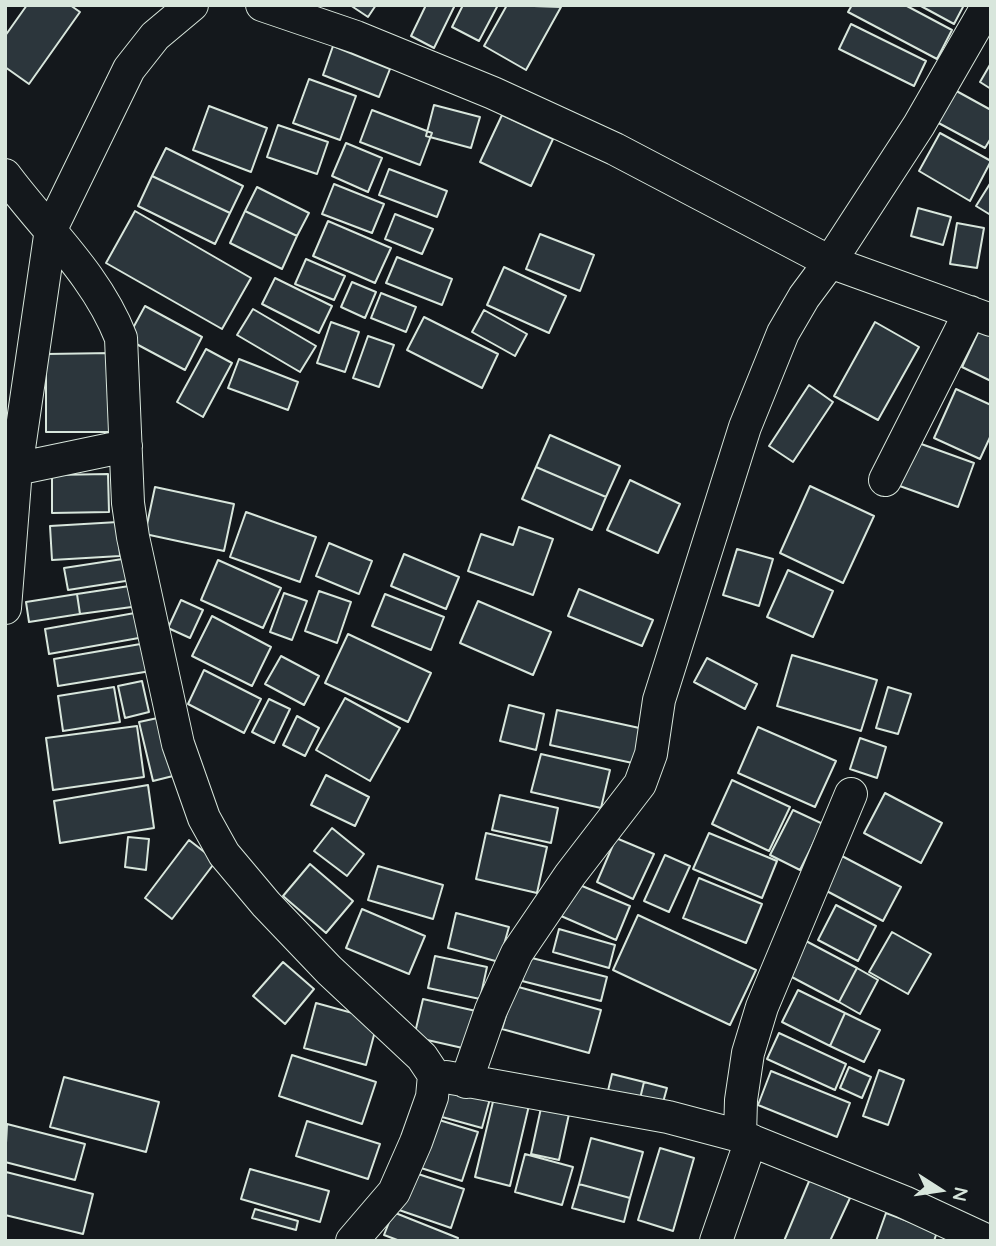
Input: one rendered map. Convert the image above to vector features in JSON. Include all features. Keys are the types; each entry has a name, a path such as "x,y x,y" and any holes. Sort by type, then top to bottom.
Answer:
{"street":[{"path":"5,608 8,540 16,469 30,204 155,36 192,5"},
{"path":"262,5 356,37 493,93 615,149 830,262 981,316 885,480"},
{"path":"466,1082 491,1010 517,953 570,875 640,784 651,754 659,700 745,427 783,333 804,297 830,262 919,125 988,5"},
{"path":"30,204 97,291 112,315 121,338 128,503 132,537 178,744 204,818 224,854 266,904 329,970 415,1049 434,1075 432,1097 394,1192 352,1241"},
{"path":"16,469 126,446"},
{"path":"716,1241 745,1138 741,1100 748,1053 762,1007 851,794"},
{"path":"434,1075 668,1117 745,1138 904,1202 981,1239"}],"building":[{"path":"27,5 70,5 80,12 29,84 5,67 5,36"},
{"path":"350,5 376,5 368,17"},
{"path":"426,5 455,5 434,48 411,36"},
{"path":"463,5 498,5 479,41 452,27"},
{"path":"507,5 561,7 526,70 484,46"},
{"path":"852,5 905,5 952,30 937,59 848,12"},
{"path":"919,5 964,5 954,24"},
{"path":"851,24 926,61 914,86 839,49"},
{"path":"333,46 390,69 379,97 323,75"},
{"path":"991,63 991,89 980,82"},
{"path":"309,79 356,96 340,140 293,123"},
{"path":"951,88 991,110 991,138 985,148 933,120"},
{"path":"434,105 480,117 471,148 426,136"},
{"path":"209,106 267,128 251,172 193,150"},
{"path":"372,110 432,133 420,165 360,142"},
{"path":"502,115 553,139 531,186 480,162"},
{"path":"278,125 328,142 317,174 267,157"},
{"path":"940,133 991,161 970,201 919,171"},
{"path":"346,143 382,158 368,192 332,176"},
{"path":"166,148 243,186 230,213 152,176"},
{"path":"389,169 447,191 437,217 379,195"},
{"path":"152,176 230,213 215,244 138,206"},
{"path":"991,182 991,211 989,214 976,206"},
{"path":"334,184 384,204 372,233 322,214"},
{"path":"257,187 309,213 297,236 245,211"},
{"path":"918,208 951,217 943,245 911,236"},
{"path":"135,211 251,278 222,329 106,263"},
{"path":"245,211 297,236 282,269 230,243"},
{"path":"395,214 433,229 422,254 385,239"},
{"path":"328,221 391,248 375,283 313,256"},
{"path":"957,223 984,228 977,268 950,264"},
{"path":"540,234 594,255 580,291 526,269"},
{"path":"397,257 452,279 442,305 386,283"},
{"path":"306,259 345,276 334,300 295,284"},
{"path":"504,267 566,296 549,333 487,305"},
{"path":"275,278 332,306 319,333 262,304"},
{"path":"352,282 376,292 365,318 341,307"},
{"path":"381,293 416,307 406,332 371,318"},
{"path":"145,306 202,337 185,370 127,339"},
{"path":"253,309 316,346 300,372 237,335"},
{"path":"484,310 527,334 515,356 472,332"},
{"path":"424,317 498,354 482,388 407,350"},
{"path":"331,322 359,332 345,372 317,363"},
{"path":"875,322 919,347 878,420 834,396"},
{"path":"983,322 991,326 991,381 962,367"},
{"path":"368,336 394,345 379,387 353,378"},
{"path":"206,349 232,363 203,417 177,402"},
{"path":"112,353 112,432 46,432 46,354"},
{"path":"239,359 298,382 288,410 228,388"},
{"path":"809,385 833,402 793,462 769,446"},
{"path":"956,389 991,405 991,435 980,459 934,438"},
{"path":"550,435 620,466 606,497 536,467"},
{"path":"913,441 974,463 958,507 897,485"},
{"path":"536,467 606,497 592,530 522,499"},
{"path":"108,474 109,512 52,513 52,475"},
{"path":"630,480 680,504 658,553 607,530"},
{"path":"810,486 874,516 843,583 780,553"},
{"path":"155,487 234,504 224,551 145,534"},
{"path":"246,512 316,537 300,582 230,557"},
{"path":"118,522 120,556 52,560 50,526"},
{"path":"519,527 553,539 533,595 468,571 481,534 513,545"},
{"path":"329,543 372,561 359,594 316,576"},
{"path":"737,549 773,559 759,606 723,595"},
{"path":"404,554 459,577 446,609 391,586"},
{"path":"129,558 132,580 68,590 64,568"},
{"path":"218,560 281,588 263,628 201,600"},
{"path":"788,570 833,591 813,637 767,617"},
{"path":"136,585 139,606 80,614 77,594"},
{"path":"579,589 653,620 642,646 568,616"},
{"path":"319,591 351,602 337,643 305,631"},
{"path":"284,593 307,601 292,640 270,632"},
{"path":"77,594 80,614 29,622 26,602"},
{"path":"385,594 444,617 431,650 372,626"},
{"path":"181,600 203,610 190,638 168,628"},
{"path":"478,601 551,632 533,675 460,643"},
{"path":"146,611 150,636 49,654 45,629"},
{"path":"212,616 271,647 252,686 192,656"},
{"path":"348,634 431,673 408,722 325,683"},
{"path":"152,642 157,670 58,686 54,659"},
{"path":"792,655 877,680 861,731 777,706"},
{"path":"281,656 319,676 304,705 265,684"},
{"path":"707,658 757,684 745,709 694,682"},
{"path":"204,670 261,699 244,733 188,704"},
{"path":"142,681 149,712 125,718 118,686"},
{"path":"114,687 120,722 63,731 58,696"},
{"path":"888,687 911,694 898,734 876,728"},
{"path":"345,698 400,728 370,781 316,750"},
{"path":"269,699 290,709 274,743 252,732"},
{"path":"509,705 544,714 536,750 500,741"},
{"path":"557,710 644,729 637,764 550,745"},
{"path":"167,716 181,774 153,781 139,722"},
{"path":"297,716 319,728 305,756 283,745"},
{"path":"137,726 144,777 53,790 46,738"},
{"path":"758,727 836,761 815,807 738,773"},
{"path":"860,738 886,747 877,778 850,769"},
{"path":"541,754 610,770 601,808 531,792"},
{"path":"326,775 369,797 355,826 311,805"},
{"path":"732,780 790,807 769,851 712,824"},
{"path":"148,785 154,828 60,843 54,801"},
{"path":"885,793 942,823 921,863 864,833"},
{"path":"500,795 558,808 551,843 492,830"},
{"path":"793,810 823,824 800,870 770,855"},
{"path":"332,828 364,854 347,876 314,851"},
{"path":"486,833 547,847 537,893 476,879"},
{"path":"709,833 777,861 762,898 693,869"},
{"path":"128,837 149,839 146,870 125,867"},
{"path":"616,838 654,854 633,899 597,882"},
{"path":"189,840 216,861 172,919 145,898"},
{"path":"665,855 690,866 669,912 644,901"},
{"path":"840,855 901,887 883,921 823,889"},
{"path":"310,864 353,901 326,933 283,896"},
{"path":"378,866 443,885 433,919 368,900"},
{"path":"699,878 762,904 746,943 683,918"},
{"path":"575,883 630,906 616,940 561,916"},
{"path":"836,905 876,926 858,961 818,940"},
{"path":"362,909 425,936 409,974 346,948"},
{"path":"456,913 509,927 499,962 448,948"},
{"path":"638,915 756,970 730,1025 613,970"},
{"path":"559,929 615,945 609,968 553,952"},
{"path":"892,932 931,954 908,994 869,972"},
{"path":"806,941 857,968 839,1002 788,975"},
{"path":"435,956 487,967 480,999 428,988"},
{"path":"528,957 607,977 601,1001 522,981"},
{"path":"283,962 314,989 285,1024 253,996"},
{"path":"857,968 878,980 860,1014 839,1002"},
{"path":"515,986 601,1010 589,1053 502,1029"},
{"path":"798,990 845,1013 830,1046 782,1022"},
{"path":"423,999 476,1011 467,1049 414,1037"},
{"path":"316,1003 378,1020 366,1065 304,1048"},
{"path":"845,1013 880,1030 864,1062 830,1046"},
{"path":"779,1033 846,1064 835,1090 767,1059"},
{"path":"292,1055 376,1082 362,1124 279,1096"},
{"path":"849,1067 871,1077 862,1098 840,1088"},
{"path":"879,1070 904,1080 888,1125 863,1116"},
{"path":"771,1071 850,1103 837,1137 758,1105"},
{"path":"612,1074 644,1082 638,1107 606,1099"},
{"path":"64,1077 159,1102 146,1152 50,1127"},
{"path":"644,1082 667,1088 660,1113 638,1107"},
{"path":"451,1084 491,1095 482,1128 442,1117"},
{"path":"496,1089 531,1097 510,1186 475,1177"},
{"path":"541,1108 569,1114 559,1160 531,1154"},
{"path":"436,1119 478,1132 462,1181 421,1168"},
{"path":"307,1121 380,1144 368,1179 296,1156"},
{"path":"7,1124 85,1144 75,1180 5,1162"},
{"path":"591,1138 643,1152 630,1198 579,1184"},
{"path":"660,1148 694,1158 673,1231 638,1220"},
{"path":"525,1154 573,1167 562,1205 515,1192"},
{"path":"250,1169 329,1191 320,1222 241,1199"},
{"path":"6,1172 93,1194 83,1234 5,1215"},
{"path":"412,1172 464,1189 451,1228 399,1210"},
{"path":"810,1179 850,1198 830,1241 784,1241"},
{"path":"579,1184 630,1198 624,1222 572,1208"},
{"path":"255,1209 298,1221 296,1230 252,1218"},
{"path":"393,1212 458,1238 457,1241 400,1241 384,1235"},
{"path":"886,1213 937,1232 934,1241 876,1241"}]}
